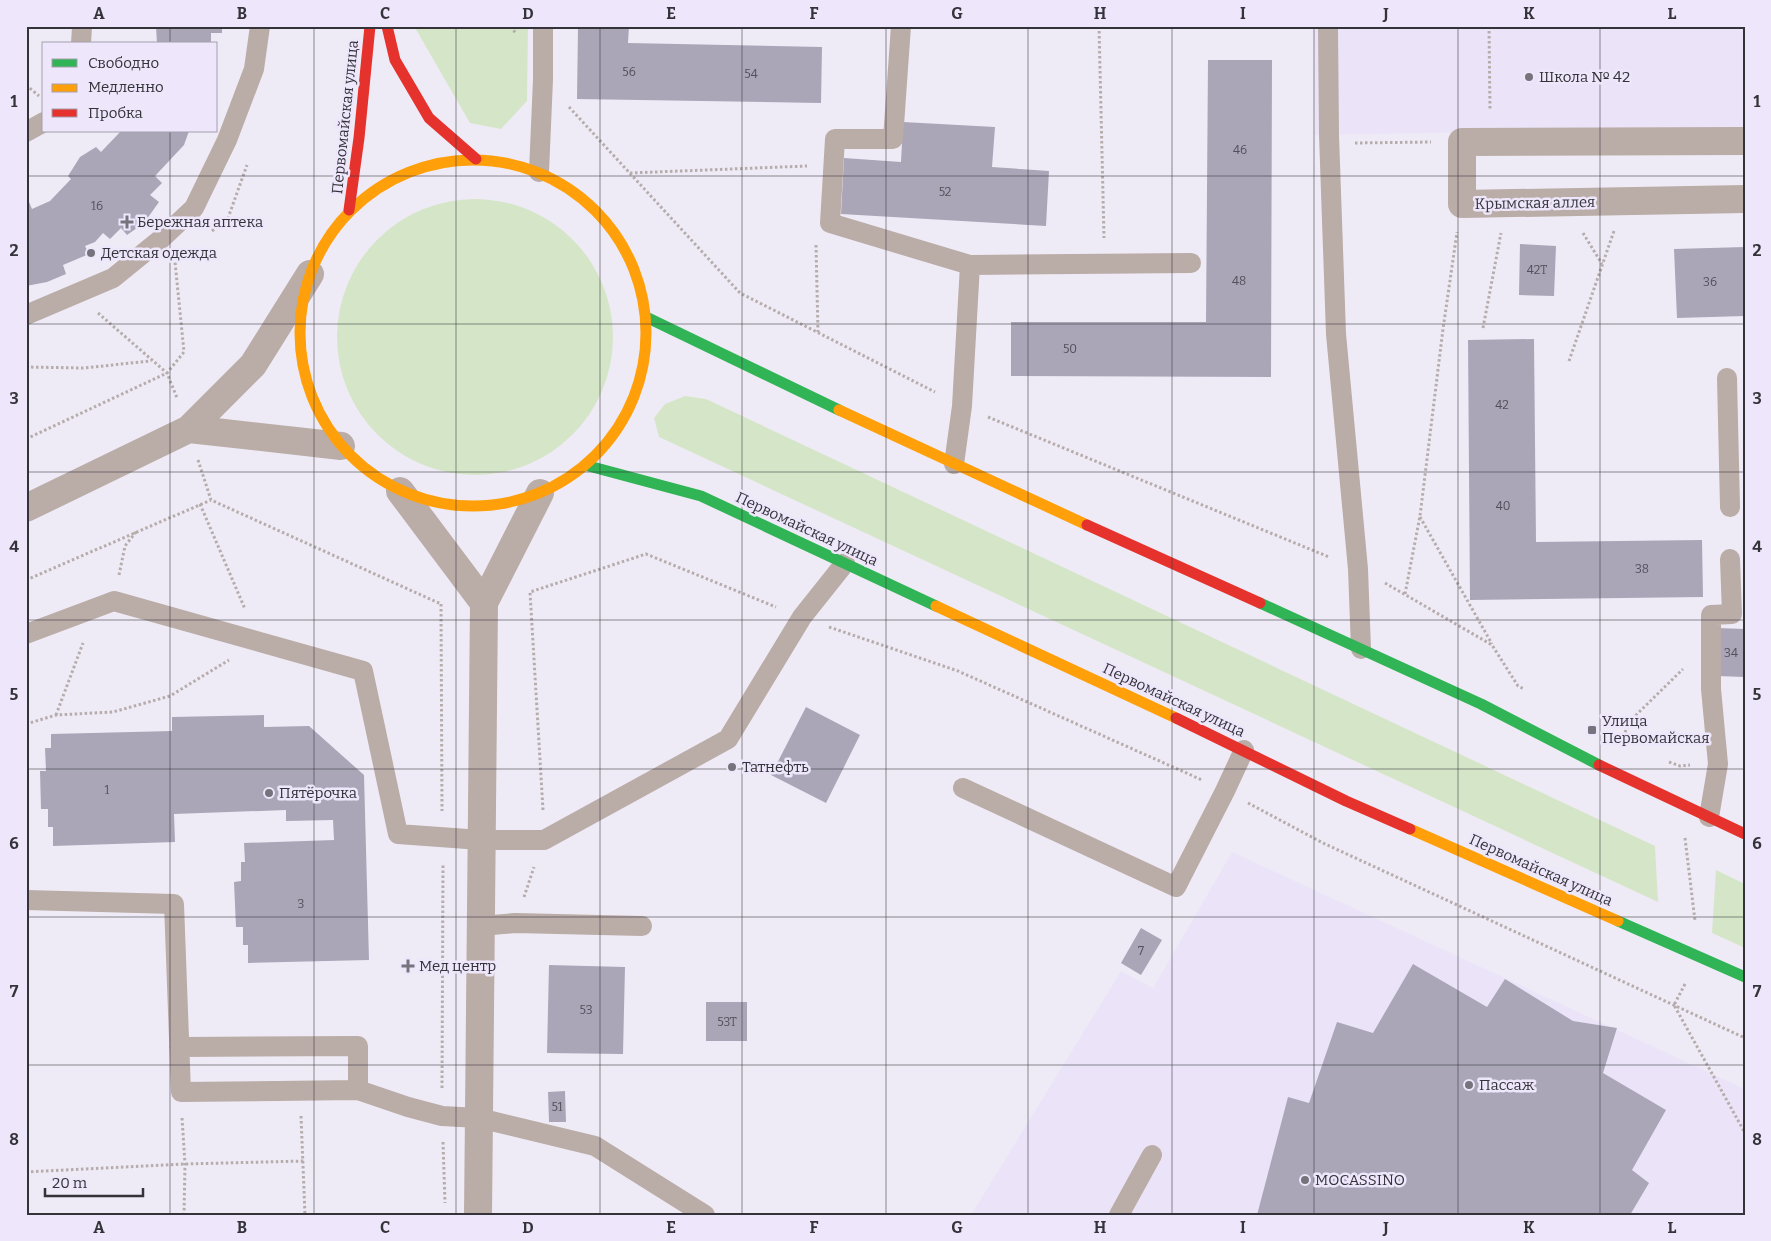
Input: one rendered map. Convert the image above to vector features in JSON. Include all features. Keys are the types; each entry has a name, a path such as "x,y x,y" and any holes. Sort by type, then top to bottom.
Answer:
{"main road":[{"name":"Первомайская улица","path":"349,210 359,138 370,26"},
{"path":"387,26 395,60 429,118 476,159"},
{"path":"476,159 508,163 539,172 586,200 608,224 626,252 639,283 646,317 643,367 623,419 585,465 540,493 505,504 469,506 434,502 400,491 368,472 341,446 320,414 305,378 300,346 300,314 310,274 326,240 349,210 383,185 421,167 476,159"},
{"path":"646,317 954,464 1481,704 1602,767 1745,834"},
{"name":"Первомайская улица","path":"585,465 701,496 1244,750 1346,801 1745,978"}],"street":[{"path":"1462,142 1745,141"},
{"name":"Крымская аллея","path":"1462,142 1462,204 1745,200"},
{"path":"26,508 189,430 253,365 310,274"},
{"path":"189,430 341,446"},
{"path":"400,491 484,603"},
{"path":"478,1215 484,603 540,493"}],"lane":[{"path":"81,42 82,26"},
{"path":"26,315 113,278 161,239 194,208 227,140 254,69 260,26"},
{"path":"539,172 543,26"},
{"path":"901,26 893,139 835,139 830,223 970,265 1191,263"},
{"path":"1328,26 1336,334 1358,569 1361,649"},
{"path":"26,132 42,123"},
{"path":"954,464 962,406 970,265"},
{"path":"1728,378 1730,507"},
{"path":"1709,817 1718,764 1711,689 1711,615 1732,614 1730,559"},
{"path":"26,634 114,601 363,671 398,834 481,840 544,840 728,739 802,618 845,563"},
{"path":"963,788 1176,887 1244,750"},
{"path":"26,900 174,904 181,1092 358,1090 442,1116 479,1118 595,1146 705,1215"},
{"path":"480,926 515,923 642,926"},
{"path":"179,1047 358,1046 358,1090"},
{"path":"1119,1215 1152,1155"}],"path":[{"path":"1099,26 1105,264"},
{"path":"1490,26 1491,142"},
{"path":"543,79 740,293 962,406 1358,569 1492,645"},
{"path":"26,86 42,98"},
{"path":"1330,144 1462,142"},
{"path":"630,173 814,166"},
{"path":"1569,361 1624,202"},
{"path":"1405,594 1420,516 1443,329 1462,204"},
{"path":"1483,328 1506,204"},
{"path":"816,244 818,332"},
{"path":"26,439 167,373 184,352 174,263"},
{"path":"76,294 167,373 189,430 211,500"},
{"path":"26,367 83,368 152,361"},
{"path":"26,580 211,500 440,604 484,603 530,592 646,554 802,618 958,671 1225,791 1323,843 1745,1038"},
{"path":"26,724 56,715 113,712 170,696 259,642 200,504"},
{"path":"1420,516 1492,645 1518,686 1526,691"},
{"path":"114,601 125,546 136,532"},
{"path":"515,923 544,840 530,592"},
{"path":"440,604 443,837 442,1116 445,1205"},
{"path":"56,715 85,637"},
{"path":"1617,746 1633,718 1711,642"},
{"path":"1662,760 1680,766 1718,764"},
{"path":"300,1090 305,1215"},
{"path":"181,1092 185,1164 184,1215"},
{"path":"26,1172 185,1164 304,1161"}],"shaded area":[{"name":"Школа № 42","path":"1314,26 1745,26 1745,128 1315,135"},
{"path":"1232,852 1745,1089 1745,1215 971,1215 1121,971 1153,988"}],"green space":[{"path":"414,26 528,26 527,101 501,129 470,123"},
{"path":"475,199 502,202 528,210 552,222 573,239 590,260 602,284 610,310 613,337 610,364 602,390 590,414 573,435 552,452 528,464 502,472 475,475 448,472 422,464 398,452 377,435 360,414 348,390 340,364 337,337 340,310 348,284 360,260 377,239 398,222 422,210 448,202"},
{"path":"685,396 706,399 1655,846 1658,902 659,437 654,418 665,404"},
{"path":"1716,870 1745,884 1745,948 1712,933"}],"building":[{"path":"156,26 222,26 222,33 211,33 211,42 157,42"},
{"path":"578,26 629,26 628,43 822,47 821,103 577,99"},
{"path":"1208,60 1272,60 1271,377 1011,376 1011,322 1206,322"},
{"path":"903,122 995,127 992,167 1049,171 1046,226 841,214 844,158 901,162"},
{"path":"120,132 189,132 184,145 155,176 162,183 150,195 159,202 144,223 127,235 121,228 110,239 103,233 95,242 85,246 89,254 63,265 66,274 47,282 26,286 26,203 29,202 32,209 50,201 71,179 68,176 80,157 96,147 101,152"},
{"path":"1520,244 1556,246 1554,296 1519,295"},
{"path":"1745,247 1745,316 1677,318 1674,249"},
{"path":"1534,339 1536,542 1702,540 1703,597 1470,600 1468,340"},
{"path":"1717,628 1745,629 1745,677 1716,676"},
{"path":"806,707 860,735 826,803 771,775"},
{"path":"264,715 264,727 309,726 364,775 369,960 248,963 248,945 243,945 243,927 236,927 234,882 241,881 241,862 245,862 244,843 334,840 333,820 286,821 286,810 174,814 175,842 53,846 53,827 48,827 48,809 41,809 40,771 46,771 45,748 51,748 51,734 172,731 172,717"},
{"path":"1141,928 1162,940 1141,975 1121,963"},
{"name":"Пассаж","path":"1413,964 1487,1007 1505,979 1573,1021 1617,1028 1603,1073 1666,1110 1632,1170 1649,1183 1630,1215 1257,1215 1288,1097 1309,1103 1337,1022 1373,1033"},
{"path":"549,965 625,967 623,1054 547,1053"},
{"path":"706,1002 747,1002 747,1041 706,1041"},
{"path":"565,1091 566,1122 549,1122 548,1092"}],"traffic: fast":[{"path":"646,317 839,410"},
{"path":"585,465 701,496 936,606"},
{"path":"1260,603 1481,704 1599,765"},
{"path":"1618,921 1745,977"}],"traffic: slow":[{"path":"473,160 507,164 539,173 583,199 607,223 633,267 642,299 646,333 642,367 633,399 607,443 583,467 539,493 507,502 473,506 439,502 407,493 363,467 339,443 313,399 304,367 300,333 304,299 313,267 339,223 363,199 407,173 439,164 473,160"},
{"path":"839,410 1087,525"},
{"path":"936,606 1176,718"},
{"path":"1410,829 1618,921"}],"traffic: jam":[{"path":"349,210 359,138 370,26"},
{"path":"387,26 395,60 429,118 476,159"},
{"path":"1087,525 1260,603"},
{"path":"1176,718 1346,801 1410,829"},
{"path":"1599,765 1745,834"}],"place":[{"name":"Школа № 42","path":"1529,77"},
{"name":"Бережная аптека","path":"127,222"},
{"name":"Детская одежда","path":"91,253"},
{"name":"Улица Первомайская","path":"1592,730"},
{"name":"Татнефть","path":"732,767"},
{"name":"Пятёрочка","path":"269,793"},
{"name":"Мед центр","path":"408,966"},
{"name":"Пассаж","path":"1469,1085"},
{"name":"MOCASSINO","path":"1305,1180"}]}
